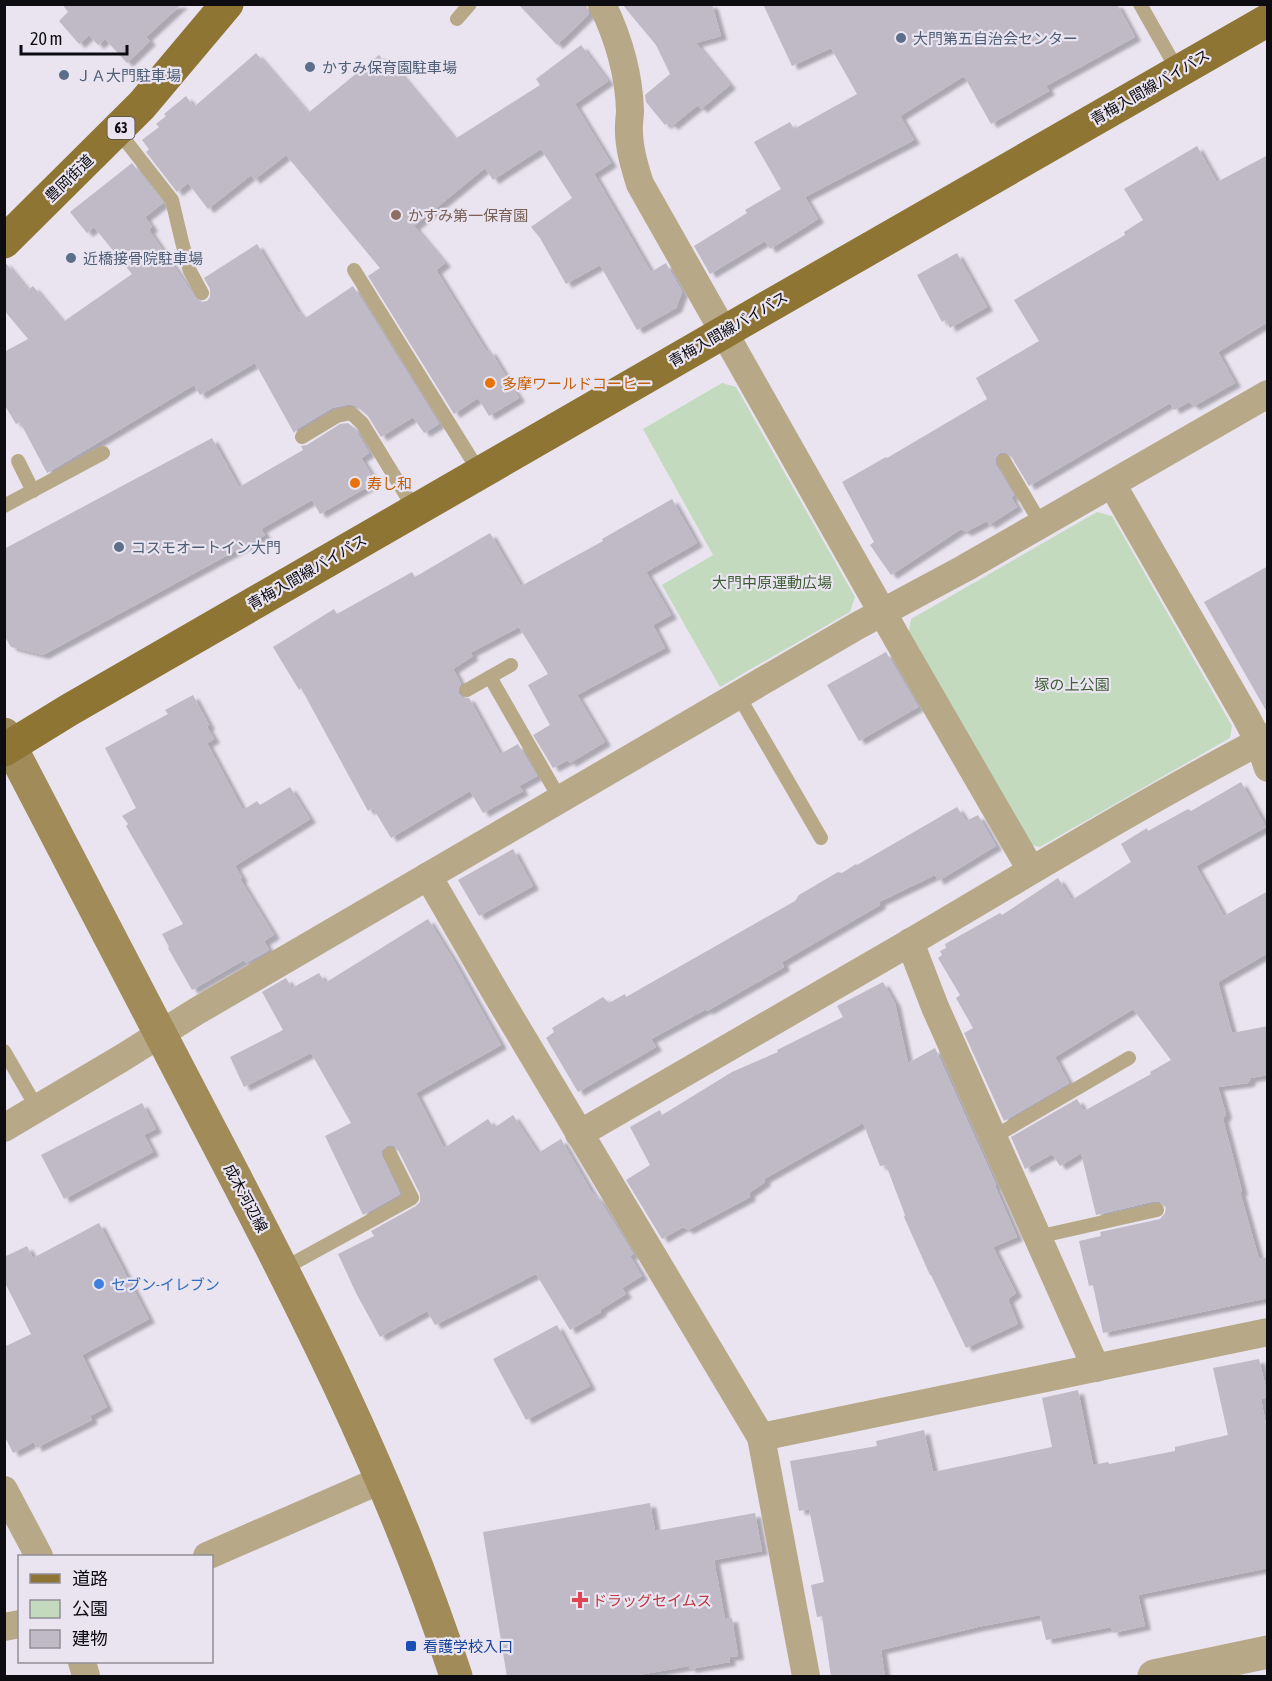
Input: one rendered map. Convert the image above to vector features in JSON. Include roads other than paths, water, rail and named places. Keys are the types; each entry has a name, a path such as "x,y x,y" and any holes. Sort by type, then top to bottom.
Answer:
{"main road":[{"name":"豊岡街道","path":"4,242 118,130 169,75 227,4"},
{"name":"青梅入間線バイパス","path":"7,744 1268,20"},
{"name":"成木河辺線","path":"7,744 283,1269 337,1381 381,1480 456,1677"}],"street":[{"path":"602,4 609,18 626,79 632,154 640,184 1031,870"},
{"path":"4,1128 197,1011 738,695 1268,394"},
{"path":"579,1134 1230,756 1265,749 1112,484"},
{"path":"428,876 579,1134 761,1437 806,1677"},
{"path":"910,942 935,1007 992,1138 1096,1368"},
{"path":"761,1437 1268,1332"},
{"path":"212,1555 381,1480"},
{"path":"4,1490 38,1555"},
{"path":"1154,1677 1268,1652"}],"lane":[{"path":"457,19 470,4"},
{"path":"1140,4 1178,71"},
{"path":"118,130 172,200 190,271 202,293"},
{"path":"354,270 480,473"},
{"path":"302,437 337,416 351,413 362,423 415,510"},
{"path":"4,506 103,453"},
{"path":"1004,460 1041,524"},
{"path":"18,461 33,490"},
{"path":"467,690 511,665"},
{"path":"490,677 560,799"},
{"path":"738,695 820,838"},
{"path":"4,1051 37,1108"},
{"path":"992,1138 1129,1058"},
{"path":"283,1269 412,1198 390,1154"},
{"path":"1037,1237 1157,1210"}],"place":[{"name":"大門第五自治会センター","path":"901,38"},
{"name":"かすみ保育園駐車場","path":"310,67"},
{"name":"ＪＡ大門駐車場","path":"64,75"},
{"name":"かすみ第一保育園","path":"396,215"},
{"name":"近橋接骨院駐車場","path":"71,258"},
{"name":"多摩ワールドコーヒー","path":"490,383"},
{"name":"寿し和","path":"355,483"},
{"name":"コスモオートイン大門","path":"119,547"},
{"name":"セブン-イレブン","path":"99,1284"},
{"name":"ドラッグセイムス","path":"580,1600"},
{"name":"看護学校入口","path":"411,1646"}],"park label":[{"name":"大門中原運動広場","path":"772,582"},
{"name":"塚の上公園","path":"1072,684"}]}
